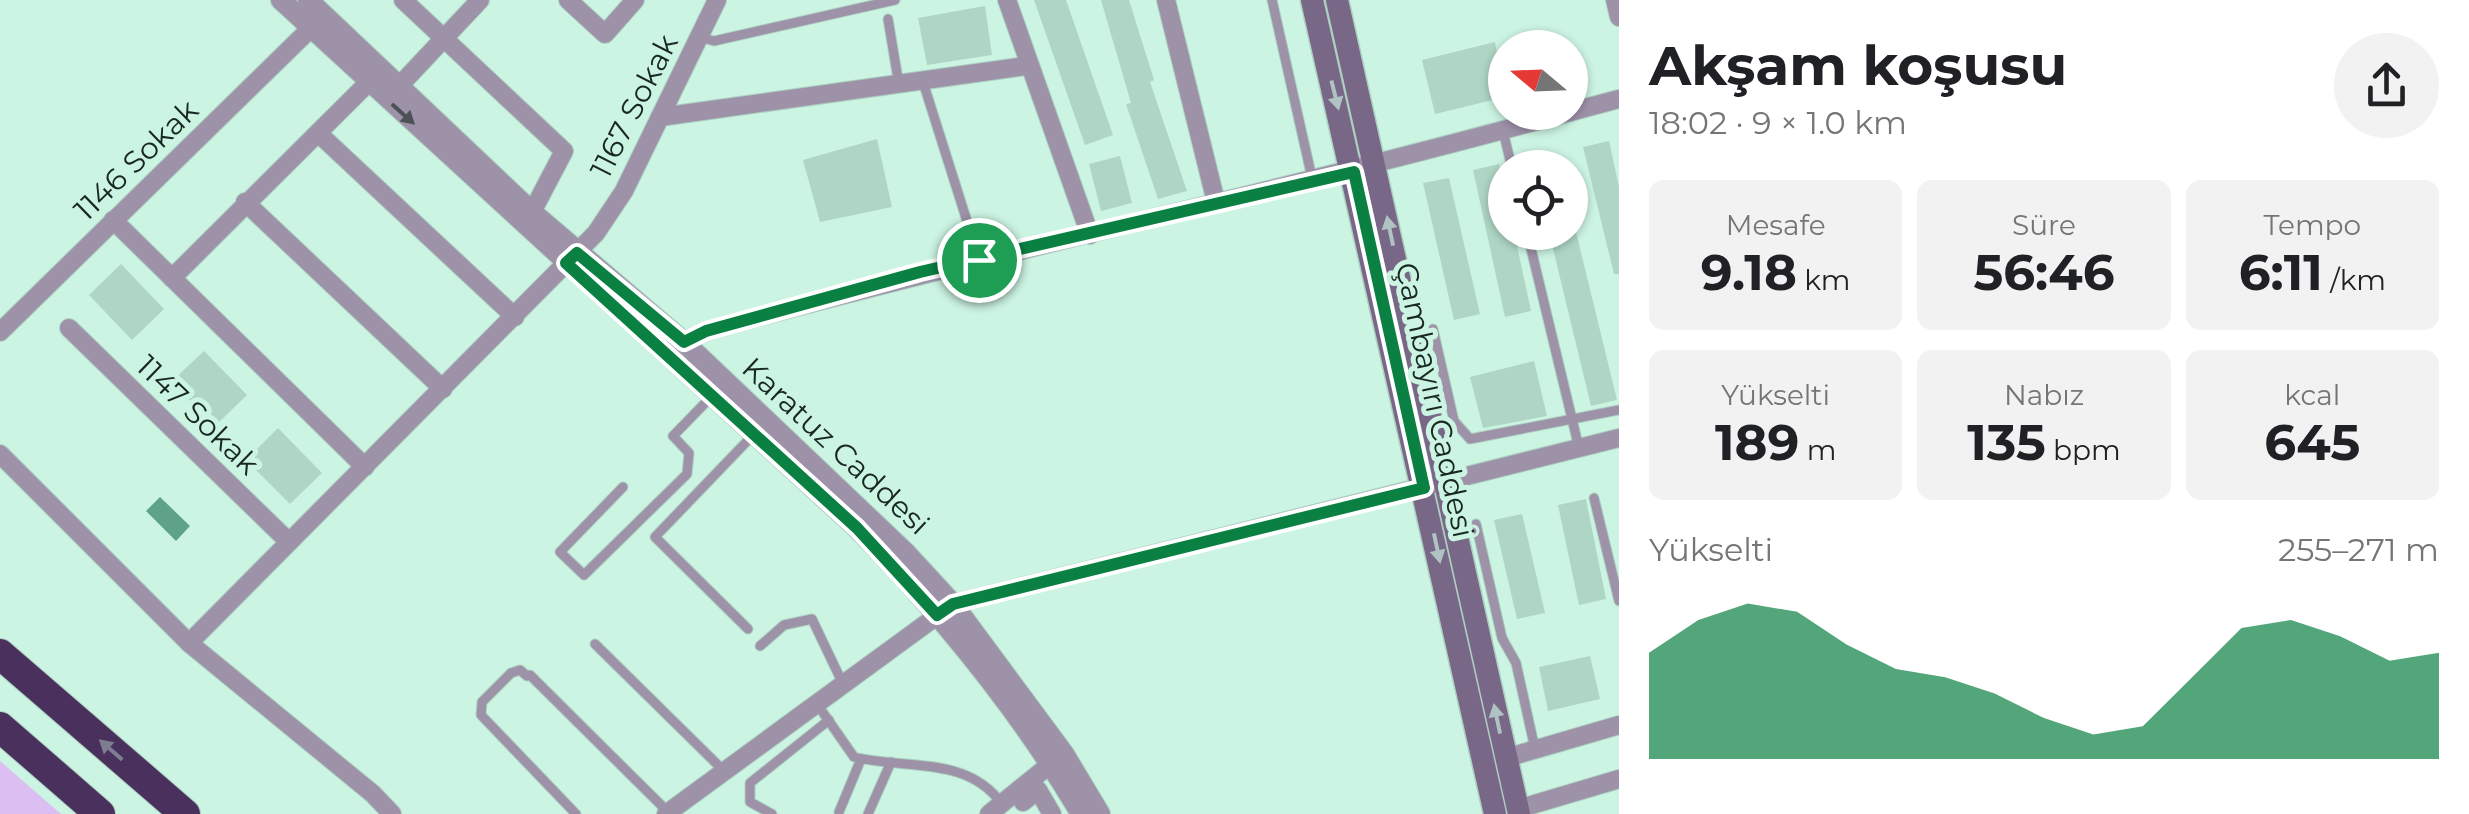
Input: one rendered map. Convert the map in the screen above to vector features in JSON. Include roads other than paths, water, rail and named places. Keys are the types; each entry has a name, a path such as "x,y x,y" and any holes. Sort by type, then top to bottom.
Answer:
{"highway":[{"path":"0,654 184,814"},
{"path":"0,727 100,814"}],"main road":[{"name":"Çambayırı Caddesi","path":"1312,0 1365,168"},
{"name":"Çambayırı Caddesi","path":"1336,0 1365,168 1510,812"},
{"name":"Çambayırı Caddesi","path":"1435,484 1506,758 1510,812"}],"street":[{"name":"Karatuz Caddesi","path":"281,0 311,28 376,75 401,84 532,212 572,258"},
{"name":"Karatuz Caddesi","path":"308,0 376,75 572,258 684,342 906,552 945,610 1100,814"},
{"path":"404,0 564,151 532,212"},
{"path":"401,84 480,0"},
{"path":"568,0 605,34 635,0"},
{"name":"1167 Sokak","path":"188,643 596,234 624,191 717,0"},
{"path":"1006,0 1026,66 1090,235"},
{"path":"1166,0 1216,202"},
{"path":"1615,0 1619,17"},
{"name":"1146 Sokak","path":"0,332 311,28"},
{"path":"660,117 1026,66"},
{"path":"172,278 376,75"},
{"path":"1588,107 1619,99"},
{"path":"684,342 724,326 979,260 1365,168 1506,130"},
{"path":"318,133 515,317"},
{"path":"245,202 443,388"},
{"path":"113,220 365,467"},
{"path":"572,258 712,396 945,610"},
{"name":"1147 Sokak","path":"69,328 289,542"},
{"path":"674,812 945,610 1619,438"},
{"path":"0,454 188,643 373,794 392,814"},
{"path":"1506,758 1619,725"},
{"path":"999,811 1057,758 1081,814"},
{"path":"1510,812 1619,780"},
{"path":"999,811 1038,790 1052,814"}],"lane":[{"path":"699,37 714,41 895,0"},
{"path":"1272,0 1312,181"},
{"path":"888,18 899,85"},
{"path":"923,82 979,260"},
{"path":"1502,131 1507,150"},
{"path":"1531,250 1578,448"},
{"path":"1434,328 1454,420 1470,439 1619,410"},
{"path":"623,486 560,552 584,575 687,474 688,453 674,436 712,396"},
{"path":"748,629 655,536 754,434"},
{"path":"1594,498 1619,601"},
{"path":"1476,524 1502,638 1516,662 1535,749"},
{"path":"760,646 784,625 812,619 843,684"},
{"path":"595,644 724,772"},
{"path":"576,814 481,715 482,702 511,673 520,670 529,675 674,812"},
{"path":"817,703 848,754 970,775 989,787 999,811"},
{"path":"772,814 750,802 750,783 828,720"},
{"path":"839,812 861,759"},
{"path":"868,814 891,762"}]}
